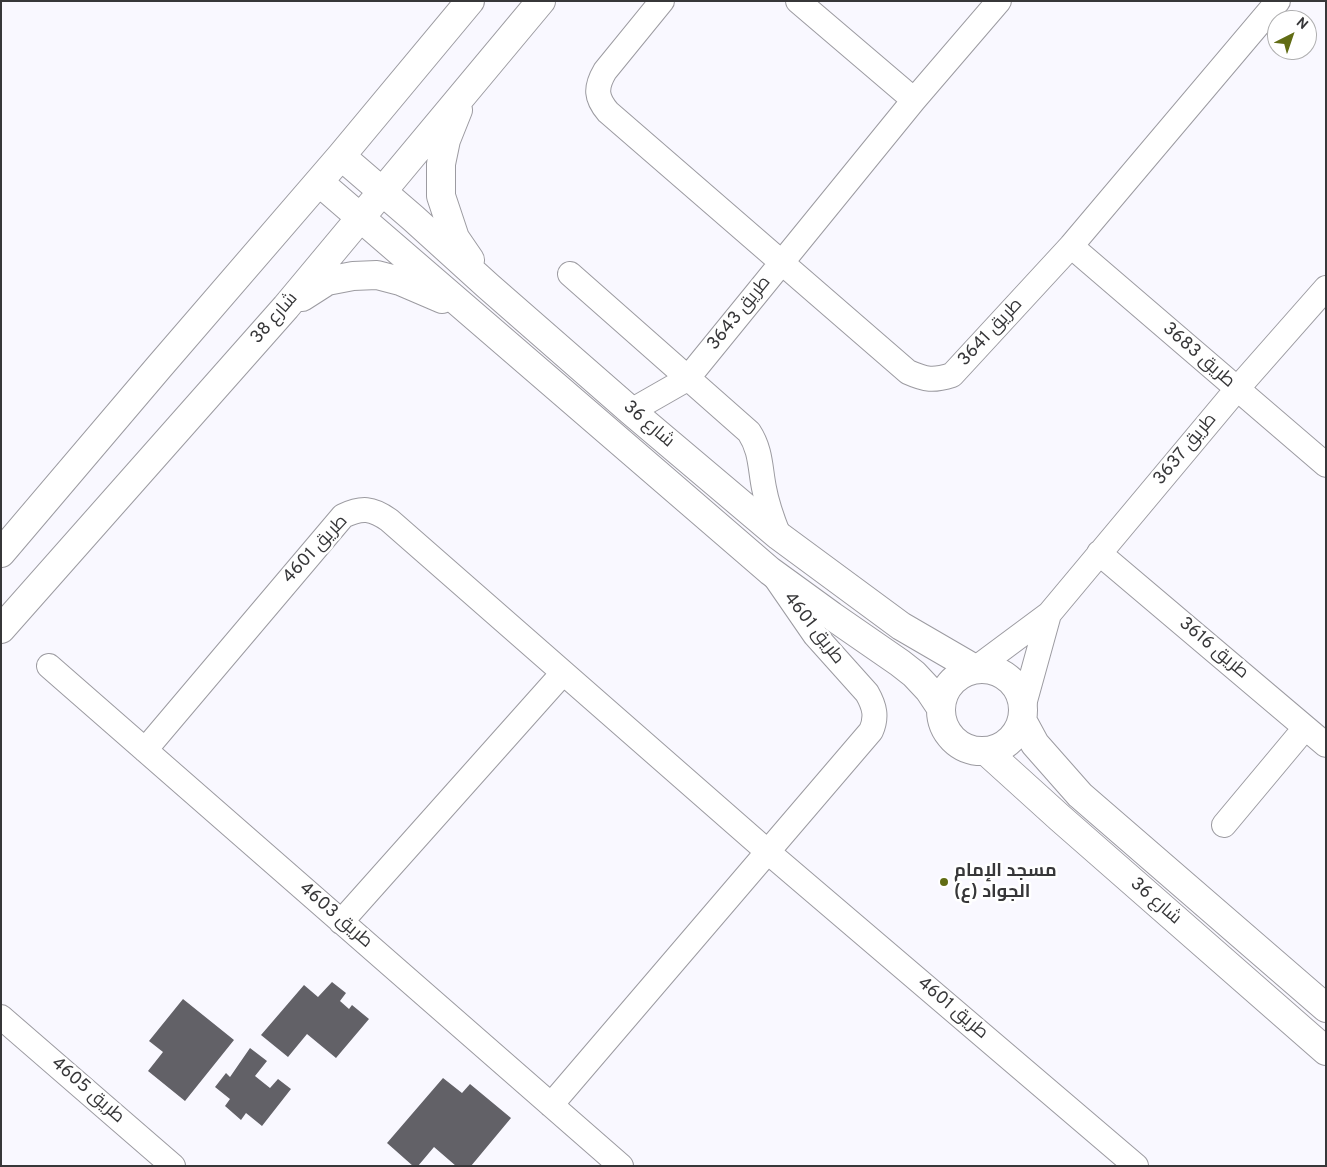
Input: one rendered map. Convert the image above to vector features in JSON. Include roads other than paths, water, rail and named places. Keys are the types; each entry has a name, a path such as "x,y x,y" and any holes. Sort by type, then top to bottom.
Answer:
{"street":[{"path":"1,553 319,182 470,1"},
{"name":"شارع 38","path":"1,629 286,307 541,1"},
{"name":"طريق 3641","path":"662,1 599,81 598,92 601,103 608,112 908,372 924,379 937,380 952,375 1071,246 1278,1"},
{"path":"798,1 914,100"},
{"name":"طريق 3643","path":"687,379 914,100 999,1"},
{"path":"468,88 446,140 441,164 441,196 455,238 488,286"},
{"name":"شارع 36","path":"341,156 631,411 779,536 901,626 975,669"},
{"name":"شارع 36","path":"319,182 770,571 914,674 929,690 941,708"},
{"name":"طريق 3683","path":"1071,246 1326,465"},
{"path":"570,274 741,425 755,441 759,451 764,490 779,536"},
{"path":"286,307 327,281 353,276 378,275 400,281 465,309"},
{"name":"طريق 3637","path":"975,669 1049,614 1237,389 1326,288"},
{"path":"631,411 687,379"},
{"name":"طريق 4601","path":"145,750 334,525 343,516 354,511 367,510 379,513 768,852 1136,1166"},
{"name":"طريق 3616","path":"1099,553 1326,745"},
{"name":"طريق 4601","path":"551,1104 871,732 875,722 875,712 867,694 815,635 770,571"},
{"name":"طريق 3637","path":"1023,714 1049,614"},
{"name":"طريق 4603","path":"49,666 621,1166"},
{"path":"975,669 989,669 1002,674 1013,682 1020,694 1023,714 1017,732 1009,741 998,748 986,751 972,750 960,744 949,735 943,722 941,708 944,695 951,683 962,674 975,669"},
{"path":"341,922 563,673"},
{"name":"شارع 36","path":"1023,714 1035,744 1080,795 1326,1008"},
{"path":"1224,825 1305,728"},
{"name":"شارع 36","path":"986,751 1326,1051"},
{"name":"طريق 4605","path":"1,1017 173,1166"}],"place":[{"name":"مسجد الإمام الجواد (ع)","path":"944,882"}]}
